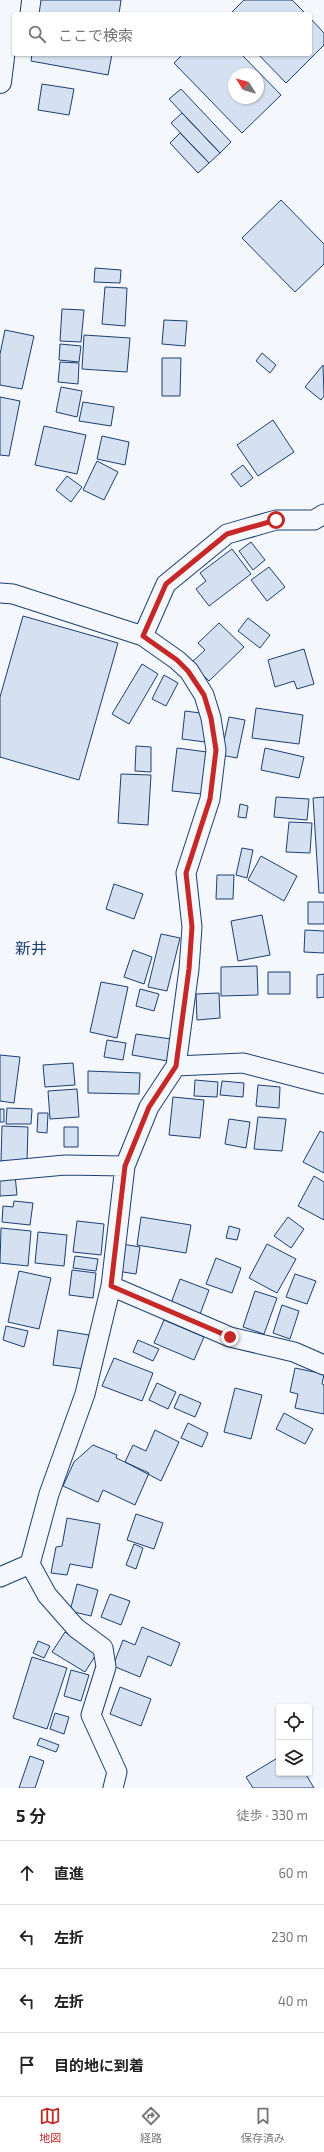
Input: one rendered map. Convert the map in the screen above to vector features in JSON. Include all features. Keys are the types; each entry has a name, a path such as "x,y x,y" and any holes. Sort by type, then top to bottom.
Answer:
{"highway":[{"path":"0,82 10,0"}],"street":[{"path":"143,636 166,584 227,534 276,520 314,520 324,514"},
{"path":"0,593 13,594 143,636 185,668 200,689 211,718 216,750 210,799 186,873 192,927 189,969 176,1066 149,1107 125,1166 111,1286 85,1394 49,1494 30,1564 47,1594 76,1628 103,1648 106,1667 91,1715 117,1772 113,1788"},
{"path":"176,1066 244,1063 324,1084"},
{"path":"0,1171 65,1165 125,1166"},
{"path":"111,1286 230,1337 294,1352 324,1365"},
{"path":"0,1577 30,1564"}],"building":[{"path":"41,0 121,0 119,12 39,12"},
{"path":"244,0 292,0 304,12 232,12"},
{"path":"312,20 324,33 324,45 286,83 260,56 312,56"},
{"path":"32,56 112,56 108,75 31,61"},
{"path":"181,56 243,56 255,68 228,68 228,104 264,104 264,78 281,95 242,133 174,63"},
{"path":"42,84 74,89 69,115 38,110"},
{"path":"181,89 231,142 220,153 169,99"},
{"path":"182,113 220,153 209,163 171,123"},
{"path":"180,133 209,163 198,173 170,143"},
{"path":"281,200 324,244 324,264 295,292 242,238"},
{"path":"95,268 121,270 120,283 94,282"},
{"path":"105,287 127,288 125,326 102,324"},
{"path":"62,309 84,310 81,342 60,341"},
{"path":"164,320 187,321 185,346 162,344"},
{"path":"5,330 34,336 22,389 0,385 0,354"},
{"path":"84,335 130,338 127,372 82,369"},
{"path":"60,344 81,346 79,362 59,360"},
{"path":"262,353 276,365 270,373 256,361"},
{"path":"162,358 181,358 180,396 162,396"},
{"path":"60,362 79,363 78,384 58,382"},
{"path":"323,365 324,396 321,400 305,387"},
{"path":"61,387 82,391 77,417 56,412"},
{"path":"0,397 20,401 9,456 0,455"},
{"path":"83,402 114,407 111,426 79,421"},
{"path":"273,420 294,452 258,476 237,445"},
{"path":"44,426 86,435 77,474 35,465"},
{"path":"102,436 129,442 125,465 97,459"},
{"path":"97,461 118,472 104,500 83,490"},
{"path":"243,465 253,478 241,487 231,474"},
{"path":"67,476 82,487 71,502 56,490"},
{"path":"251,542 265,560 253,570 239,551"},
{"path":"232,549 251,574 209,606 196,589 206,581 200,573"},
{"path":"269,567 285,587 267,601 251,580"},
{"path":"23,616 118,643 79,780 0,757 0,697"},
{"path":"248,618 270,635 260,648 238,631"},
{"path":"219,623 244,647 209,681 191,663 205,650 198,643"},
{"path":"304,649 314,684 297,689 294,681 275,687 268,660"},
{"path":"142,664 158,674 129,724 112,714"},
{"path":"164,675 178,683 166,706 152,699"},
{"path":"256,708 303,715 299,744 252,738"},
{"path":"185,711 208,714 205,742 182,739"},
{"path":"229,717 245,720 237,758 221,755"},
{"path":"136,746 151,747 151,772 135,771"},
{"path":"177,748 207,752 202,794 172,791"},
{"path":"265,748 304,757 299,778 261,770"},
{"path":"121,774 151,775 148,825 118,823"},
{"path":"276,797 309,799 307,820 274,817"},
{"path":"324,797 324,893 319,893 313,798"},
{"path":"240,804 248,806 246,818 238,817"},
{"path":"289,822 312,823 310,853 286,852"},
{"path":"242,848 253,850 247,878 236,875"},
{"path":"261,856 297,876 284,901 248,880"},
{"path":"217,875 234,875 233,899 216,899"},
{"path":"114,884 143,894 134,919 106,909"},
{"path":"308,902 324,902 324,924 308,924"},
{"path":"262,915 270,955 238,961 231,921"},
{"path":"305,930 324,931 324,953 304,952"},
{"path":"161,934 180,938 167,991 148,987"},
{"path":"133,950 152,957 144,984 124,977"},
{"path":"257,966 258,995 221,996 221,967"},
{"path":"268,972 290,972 290,994 268,994"},
{"path":"324,974 324,997 317,998 317,975"},
{"path":"101,982 128,987 117,1038 90,1032"},
{"path":"140,989 159,994 154,1011 136,1006"},
{"path":"219,993 220,1018 197,1020 196,994"},
{"path":"136,1034 171,1039 168,1061 132,1055"},
{"path":"107,1040 126,1043 123,1060 104,1057"},
{"path":"0,1055 20,1057 14,1103 0,1101"},
{"path":"73,1063 75,1085 45,1087 43,1065"},
{"path":"88,1071 140,1073 139,1094 88,1093"},
{"path":"195,1080 218,1082 217,1097 194,1096"},
{"path":"222,1081 244,1083 243,1097 220,1095"},
{"path":"258,1085 280,1087 279,1108 256,1106"},
{"path":"77,1089 79,1117 50,1119 48,1091"},
{"path":"173,1097 204,1100 200,1138 169,1135"},
{"path":"7,1108 32,1109 31,1124 6,1124"},
{"path":"0,1109 4,1109 4,1122 0,1122"},
{"path":"38,1113 48,1113 47,1133 37,1132"},
{"path":"258,1117 286,1119 282,1151 254,1149"},
{"path":"229,1119 250,1122 246,1148 225,1144"},
{"path":"2,1126 28,1127 27,1162 1,1161"},
{"path":"64,1127 78,1127 78,1147 64,1147"},
{"path":"320,1131 324,1133 324,1173 303,1162"},
{"path":"15,1175 17,1195 0,1196 0,1176"},
{"path":"314,1176 324,1182 324,1220 298,1206"},
{"path":"14,1201 33,1203 30,1225 2,1222 3,1206 13,1207"},
{"path":"141,1217 191,1225 186,1253 137,1245"},
{"path":"288,1217 304,1229 291,1248 274,1236"},
{"path":"77,1221 104,1224 101,1255 73,1252"},
{"path":"229,1226 240,1229 237,1240 226,1238"},
{"path":"1,1228 31,1231 28,1266 0,1263"},
{"path":"38,1232 67,1235 64,1266 35,1263"},
{"path":"122,1244 140,1247 136,1274 117,1271"},
{"path":"267,1244 296,1259 277,1293 249,1278"},
{"path":"75,1256 98,1259 96,1271 73,1268"},
{"path":"216,1258 241,1268 232,1293 206,1284"},
{"path":"72,1270 96,1273 93,1298 69,1295"},
{"path":"19,1271 51,1278 39,1329 8,1322"},
{"path":"295,1274 316,1281 307,1304 286,1297"},
{"path":"180,1279 209,1290 199,1317 170,1306"},
{"path":"255,1291 277,1298 264,1334 243,1327"},
{"path":"282,1305 299,1311 290,1339 273,1333"},
{"path":"164,1320 204,1337 194,1360 154,1343"},
{"path":"6,1326 28,1331 24,1347 3,1340"},
{"path":"58,1330 89,1335 85,1369 53,1365"},
{"path":"138,1340 159,1349 153,1361 133,1352"},
{"path":"114,1358 153,1373 142,1401 102,1386"},
{"path":"295,1368 324,1374 322,1384 324,1385 324,1414 295,1408 298,1394 290,1392"},
{"path":"157,1383 176,1392 168,1409 149,1400"},
{"path":"235,1388 262,1395 251,1439 224,1432"},
{"path":"180,1394 201,1403 195,1417 174,1408"},
{"path":"284,1413 313,1429 305,1444 276,1429"},
{"path":"188,1423 208,1433 202,1447 181,1438"},
{"path":"155,1430 179,1442 161,1481 125,1462 133,1445 146,1451"},
{"path":"93,1445 117,1455 116,1458 149,1473 135,1505 103,1490 98,1502 63,1486 74,1462"},
{"path":"136,1514 163,1523 154,1549 127,1540"},
{"path":"67,1518 100,1524 92,1568 70,1564 67,1575 51,1573 56,1547 62,1546"},
{"path":"134,1544 143,1548 136,1569 126,1565"},
{"path":"77,1584 98,1590 91,1616 70,1611"},
{"path":"110,1594 130,1601 121,1625 101,1617"},
{"path":"142,1627 180,1643 171,1666 148,1656 140,1677 113,1666 123,1640 135,1645"},
{"path":"65,1632 97,1653 85,1672 52,1652"},
{"path":"38,1641 50,1646 44,1658 33,1653"},
{"path":"32,1657 67,1668 47,1729 13,1718"},
{"path":"71,1670 89,1675 81,1701 64,1696"},
{"path":"120,1687 151,1699 141,1726 110,1714"},
{"path":"55,1713 69,1717 64,1734 50,1729"},
{"path":"40,1738 59,1745 56,1752 37,1745"},
{"path":"30,1756 44,1761 35,1788 19,1788"},
{"path":"276,1759 276,1776 307,1776 314,1788 253,1788 246,1777"}],"district":[{"name":"新井","path":"31,948"}],"route":[{"path":"230,1337 111,1286 125,1166 149,1107 176,1066 189,969 192,927 186,873 210,799 216,750 211,718 204,695 188,671 177,660 143,636 166,584 227,534 276,520"}]}
